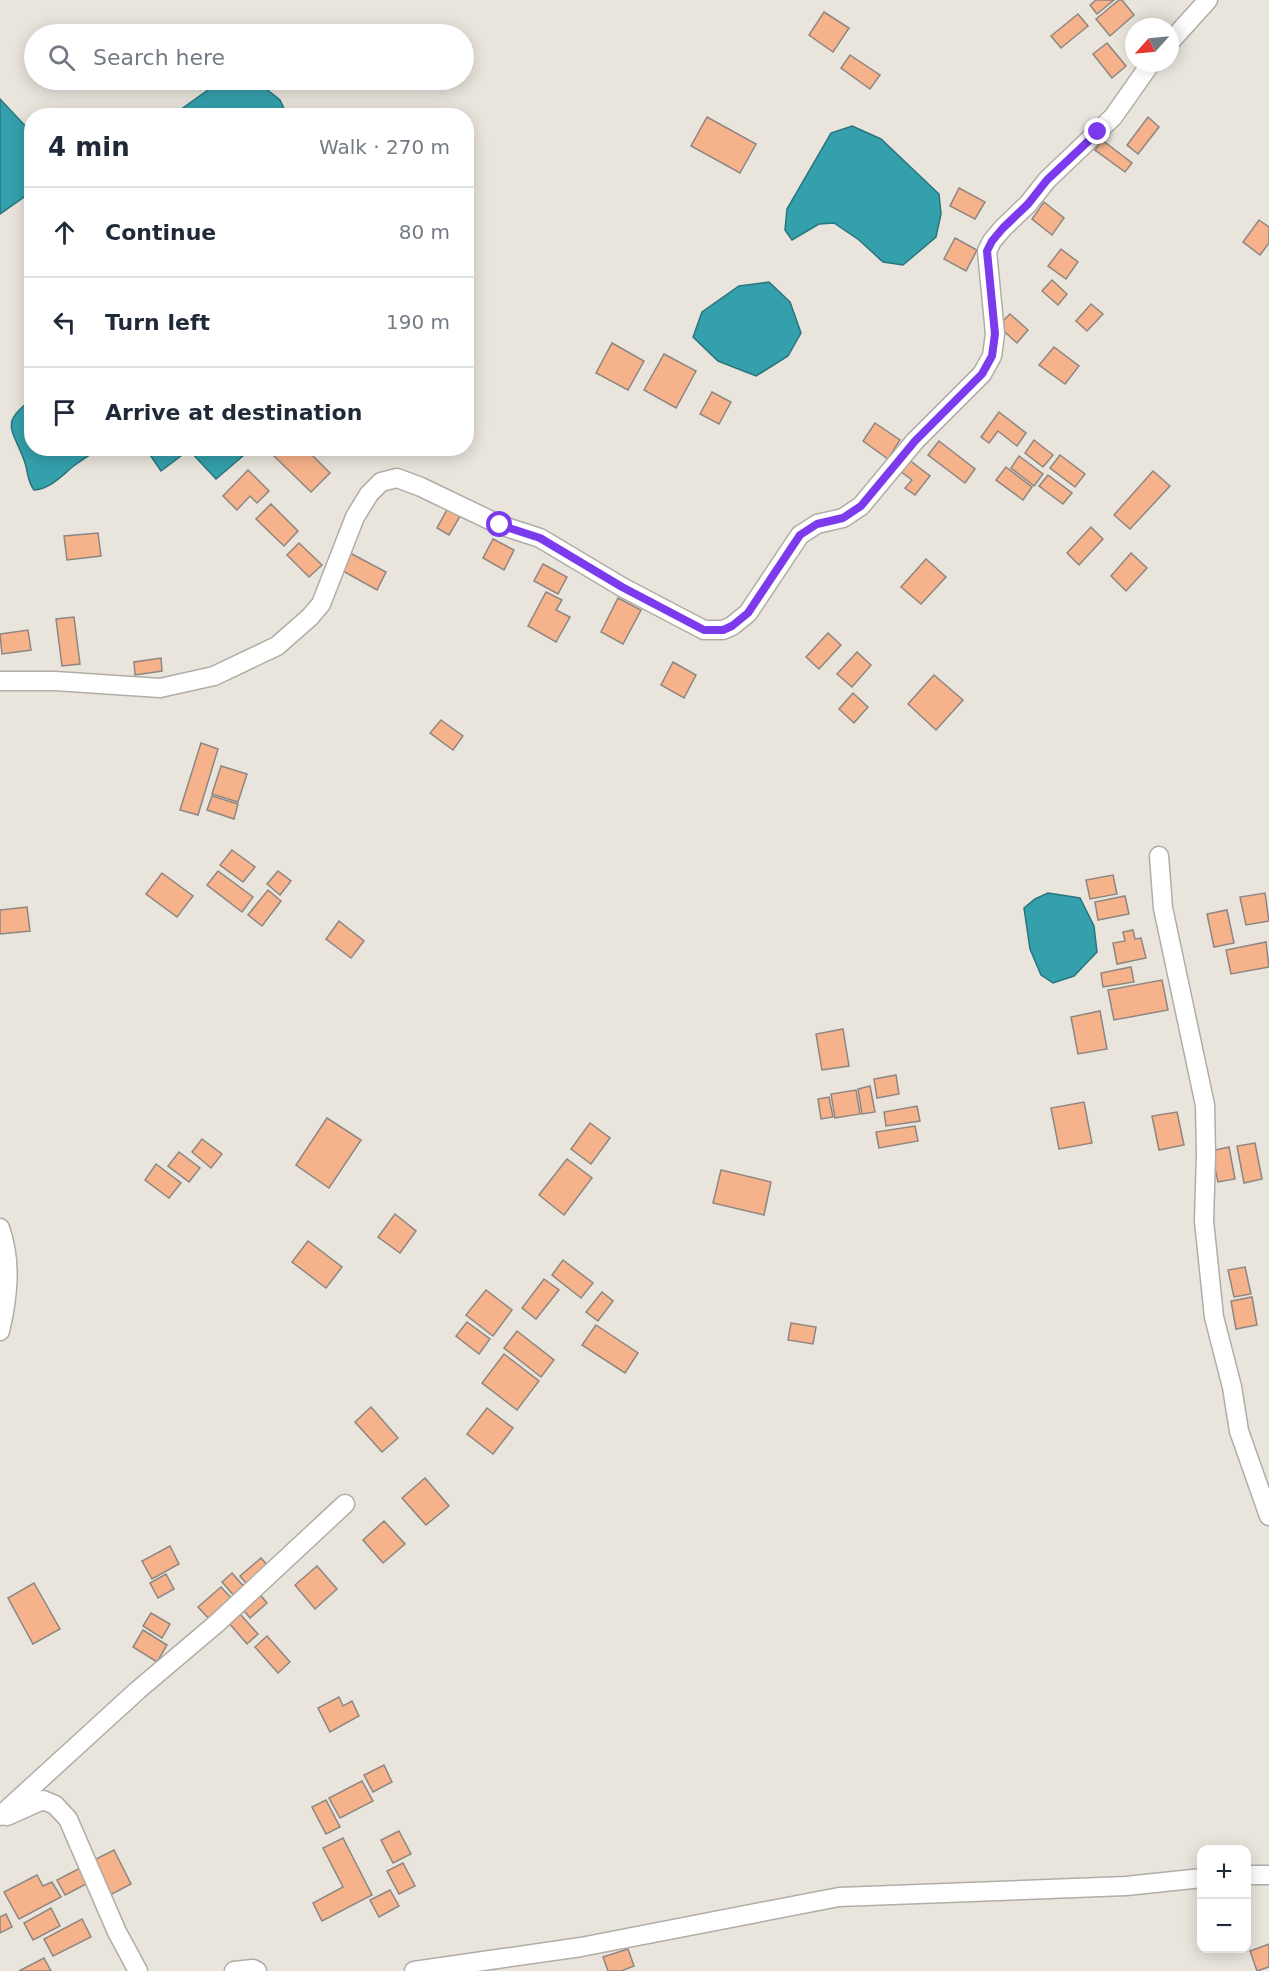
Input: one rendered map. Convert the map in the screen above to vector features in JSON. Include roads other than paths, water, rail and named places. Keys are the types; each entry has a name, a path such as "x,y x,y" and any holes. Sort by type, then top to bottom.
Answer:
{"street":[{"path":"1179,32 1208,0"},
{"path":"0,681 55,681 160,688 214,676 277,646 310,617 321,604 355,517 369,495 381,482 397,478 500,525 540,538 622,587 704,630 723,630 732,626 748,613 800,535 817,524 843,518 861,506 915,441 982,374 992,356 995,334 987,251 992,241 1028,204 1047,180 1113,117 1146,72"},
{"path":"1159,856 1163,909 1205,1105 1204,1221 1214,1317 1232,1387 1239,1431 1269,1516"},
{"path":"0,1228 8,1274 7,1303 0,1331"},
{"path":"0,1817 138,1690 216,1624 345,1504"},
{"path":"0,1817 43,1800 55,1805 68,1820 117,1932 138,1971"},
{"path":"1251,1875 1269,1875"},
{"path":"414,1971 581,1947 839,1897 1126,1886 1197,1879"},
{"path":"234,1971 253,1969 257,1971"}],"water":[{"path":"208,90 268,90 280,100 284,108 183,108"},
{"path":"0,99 24,124 24,197 0,214"},
{"path":"852,126 881,139 939,194 941,214 936,237 903,265 883,262 859,240 834,223 819,224 792,240 785,230 787,209 831,133"},
{"path":"769,282 790,302 801,333 788,356 756,376 718,361 693,337 702,312 739,286"},
{"path":"24,406 24,456 88,456 51,484 40,489 34,490 30,483 11,427 15,415"},
{"path":"151,456 181,456 161,471"},
{"path":"195,456 243,456 216,479"},
{"path":"1048,893 1080,898 1094,926 1097,952 1074,976 1053,983 1041,975 1030,949 1024,908 1035,899"}]}
